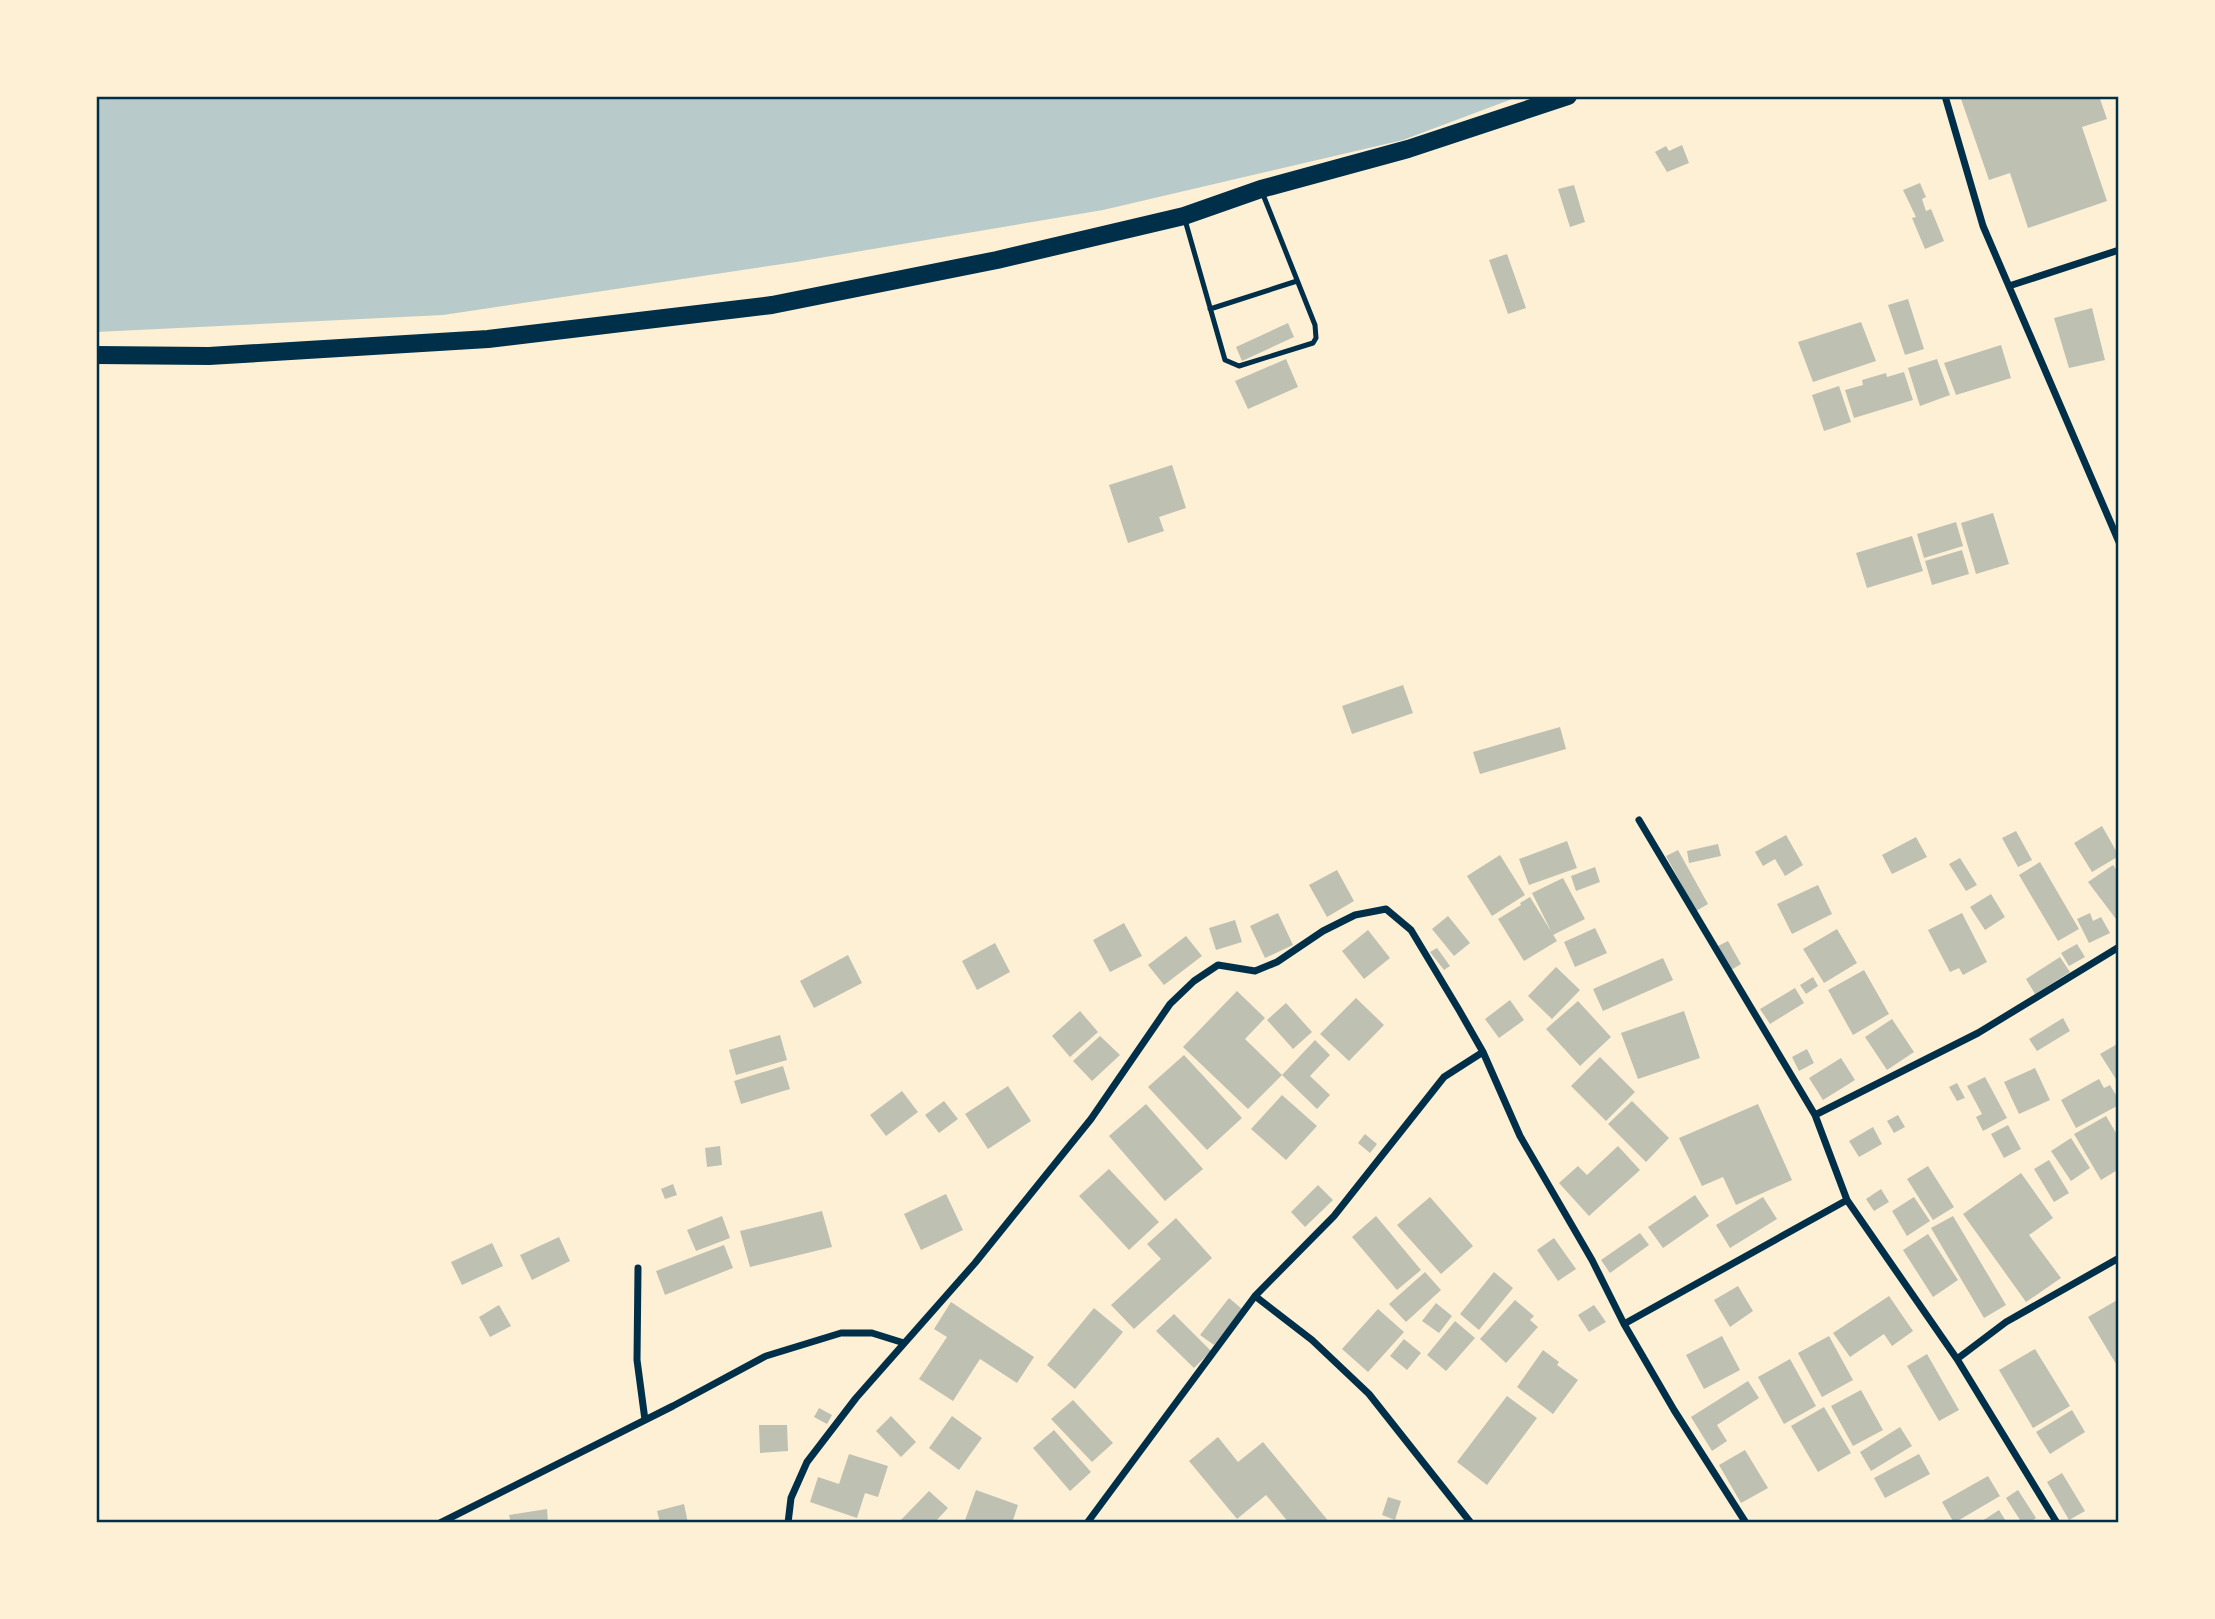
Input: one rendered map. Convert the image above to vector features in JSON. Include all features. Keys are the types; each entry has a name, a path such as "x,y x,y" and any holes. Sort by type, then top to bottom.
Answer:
{"main road":[{"path":"96,355 209,356 409,345 488,339 772,305 997,260 1184,216 1261,189 1408,149 1568,96"}],"street":[{"path":"1945,96 1974,201 2119,542"},
{"path":"2009,286 2119,250"},
{"path":"1639,820 1815,1115 1847,1200 1957,1359 2057,1523"},
{"path":"788,1523 791,1498 807,1462 856,1398 975,1264 1091,1119 1170,1004 1194,981 1218,965 1255,971 1277,962 1323,931 1355,915 1387,909 1411,930 1483,1052 1520,1136 1592,1261 1624,1324 1746,1523"},
{"path":"1815,1115 1978,1033 2119,947"},
{"path":"1087,1523 1255,1296 1334,1216 1444,1077 1483,1052"},
{"path":"1624,1324 1847,1200"},
{"path":"1957,1359 2006,1322 2119,1258"},
{"path":"638,1268 637,1360 645,1420"},
{"path":"1255,1296 1312,1340 1369,1394 1471,1523"},
{"path":"440,1523 766,1356 841,1333 872,1333 904,1343"}],"lane":[{"path":"1184,216 1225,360 1239,366 1313,343 1317,332 1261,189"},
{"path":"1210,309 1297,281"}],"shaded area":[{"path":"96,96 1520,96 1403,140 1103,210 796,262 443,315 96,332"}],"building":[{"path":"1960,96 2099,96 2107,119 2082,127 2107,201 2028,228 2010,173 1989,180"},
{"path":"1682,145 1689,163 1667,172 1655,152 1666,146 1669,151"},
{"path":"1920,183 1926,197 1922,199 1926,211 1931,209 1944,241 1925,249 1912,218 1916,217 1903,190"},
{"path":"1574,185 1585,222 1570,227 1558,189"},
{"path":"1507,254 1526,308 1508,314 1489,260"},
{"path":"1908,299 1924,349 1905,355 1888,305"},
{"path":"2092,308 2105,360 2069,368 2054,318"},
{"path":"1861,322 1876,361 1813,382 1798,342"},
{"path":"1288,323 1294,337 1242,361 1236,347"},
{"path":"2001,345 2011,378 1956,395 1944,363"},
{"path":"1286,359 1298,387 1248,409 1235,381"},
{"path":"1937,359 1950,395 1920,406 1908,368"},
{"path":"1904,372 1913,400 1854,418 1845,390 1863,385 1862,380 1886,373 1887,377"},
{"path":"1839,386 1851,422 1824,431 1812,395"},
{"path":"1172,465 1186,508 1159,517 1164,531 1128,543 1109,485"},
{"path":"1993,513 2009,564 1976,574 1961,523"},
{"path":"1956,522 1963,546 1924,558 1917,534"},
{"path":"1912,536 1923,571 1867,588 1856,553"},
{"path":"1962,550 1969,574 1932,585 1925,561"},
{"path":"1403,685 1413,713 1352,734 1342,706"},
{"path":"1560,727 1566,749 1480,774 1473,752"},
{"path":"2102,826 2119,856 2092,872 2074,843"},
{"path":"2016,831 2032,860 2018,867 2002,838"},
{"path":"1786,835 1803,865 1785,876 1775,859 1763,866 1755,852"},
{"path":"1916,837 1927,857 1892,874 1882,855"},
{"path":"1567,841 1577,868 1529,885 1519,859"},
{"path":"1718,844 1721,856 1689,863 1687,851"},
{"path":"1678,850 1708,904 1696,911 1666,856"},
{"path":"1500,855 1525,895 1492,916 1467,876"},
{"path":"1960,858 1977,885 1966,891 1949,864"},
{"path":"2040,862 2079,929 2058,941 2019,875"},
{"path":"2113,865 2119,873 2119,923 2088,882"},
{"path":"1595,867 1600,882 1576,891 1571,876"},
{"path":"1337,870 1354,901 1327,917 1309,885"},
{"path":"1563,878 1585,919 1553,935 1532,893"},
{"path":"1818,885 1832,914 1792,934 1777,904"},
{"path":"1991,894 2005,917 1985,930 1970,907"},
{"path":"1530,897 1557,941 1524,961 1498,919"},
{"path":"1278,913 1293,945 1265,958 1250,926"},
{"path":"1962,913 1987,962 1963,975 1959,968 1950,972 1928,930"},
{"path":"2090,913 2093,921 2101,917 2110,933 2089,943 2077,919"},
{"path":"1448,916 1470,943 1454,956 1432,929"},
{"path":"1235,920 1242,942 1216,950 1209,928"},
{"path":"1124,923 1142,956 1110,972 1093,940"},
{"path":"1595,928 1607,953 1575,967 1564,942"},
{"path":"1837,929 1857,963 1824,983 1803,949"},
{"path":"1368,930 1390,958 1364,979 1342,951"},
{"path":"1186,936 1202,956 1164,985 1148,965"},
{"path":"1728,941 1741,964 1731,970 1718,946"},
{"path":"995,943 1010,972 977,990 962,961"},
{"path":"2077,944 2085,957 2069,966 2061,953"},
{"path":"1437,948 1450,966 1444,970 1430,952"},
{"path":"848,955 862,983 814,1008 800,981"},
{"path":"2060,957 2070,972 2035,994 2026,979"},
{"path":"1663,958 1673,980 1603,1011 1593,989"},
{"path":"1556,967 1580,990 1552,1019 1528,996"},
{"path":"1864,970 1889,1014 1853,1035 1828,990"},
{"path":"1813,977 1818,986 1806,994 1800,985"},
{"path":"1795,988 1804,1003 1770,1024 1760,1009"},
{"path":"1237,991 1265,1018 1245,1039 1282,1075 1248,1109 1183,1047"},
{"path":"1356,998 1384,1025 1349,1061 1320,1034"},
{"path":"1510,1000 1524,1020 1499,1038 1485,1019"},
{"path":"1578,1001 1611,1037 1580,1066 1546,1029"},
{"path":"1286,1003 1312,1032 1293,1049 1267,1020"},
{"path":"1080,1011 1098,1032 1070,1057 1052,1036"},
{"path":"1684,1011 1700,1058 1638,1079 1621,1033"},
{"path":"2063,1018 2070,1031 2037,1051 2029,1039"},
{"path":"1892,1019 1914,1052 1887,1070 1865,1037"},
{"path":"780,1035 787,1060 736,1075 729,1050"},
{"path":"1100,1036 1120,1055 1092,1081 1073,1061"},
{"path":"1315,1040 1330,1055 1310,1076 1330,1095 1317,1109 1282,1075"},
{"path":"2119,1043 2119,1084 2100,1054"},
{"path":"1807,1049 1814,1063 1799,1071 1792,1057"},
{"path":"1184,1055 1242,1118 1207,1150 1148,1087"},
{"path":"1600,1057 1635,1092 1606,1121 1571,1086"},
{"path":"1841,1058 1855,1080 1823,1100 1809,1078"},
{"path":"783,1066 790,1089 741,1104 734,1081"},
{"path":"2035,1068 2050,1100 2019,1114 2004,1082"},
{"path":"1985,1077 2007,1118 1983,1131 1976,1117 1982,1114 1967,1086"},
{"path":"2099,1079 2104,1088 2110,1085 2119,1105 2076,1128 2061,1100"},
{"path":"1957,1083 1965,1098 1957,1101 1949,1087"},
{"path":"1008,1086 1031,1121 988,1149 965,1114"},
{"path":"902,1091 918,1112 886,1136 870,1115"},
{"path":"1282,1095 1317,1126 1286,1160 1251,1129"},
{"path":"944,1101 958,1119 939,1133 925,1115"},
{"path":"1632,1101 1669,1138 1646,1162 1608,1124"},
{"path":"1146,1104 1203,1169 1165,1201 1109,1136"},
{"path":"1758,1104 1792,1180 1736,1205 1723,1177 1702,1186 1679,1138"},
{"path":"1898,1115 1905,1127 1894,1133 1887,1121"},
{"path":"2106,1116 2119,1138 2119,1169 2101,1180 2074,1134"},
{"path":"2008,1125 2021,1149 2004,1158 1991,1134"},
{"path":"1873,1127 1882,1144 1859,1157 1849,1141"},
{"path":"1365,1134 1377,1144 1370,1153 1358,1143"},
{"path":"2071,1138 2090,1168 2071,1181 2051,1151"},
{"path":"720,1146 722,1165 707,1167 705,1148"},
{"path":"1618,1146 1640,1170 1589,1216 1559,1183 1578,1166 1587,1175"},
{"path":"2049,1160 2069,1193 2054,1202 2034,1169"},
{"path":"1928,1166 1954,1207 1933,1220 1907,1179"},
{"path":"1109,1169 1159,1222 1129,1250 1079,1196"},
{"path":"2021,1173 2053,1218 2029,1235 2061,1278 2026,1302 1963,1214"},
{"path":"673,1184 677,1195 665,1199 661,1189"},
{"path":"1318,1185 1333,1200 1305,1227 1291,1212"},
{"path":"1881,1189 1889,1202 1874,1211 1866,1199"},
{"path":"946,1194 963,1230 921,1250 904,1214"},
{"path":"1695,1195 1709,1216 1663,1248 1648,1227"},
{"path":"1430,1197 1473,1246 1441,1274 1397,1225"},
{"path":"1763,1197 1777,1219 1730,1248 1716,1225"},
{"path":"1914,1197 1930,1221 1907,1236 1892,1211"},
{"path":"822,1211 832,1247 750,1267 740,1231"},
{"path":"722,1216 730,1238 696,1251 687,1230"},
{"path":"1376,1216 1421,1270 1397,1290 1352,1237"},
{"path":"1953,1216 2006,1305 1984,1318 1931,1228"},
{"path":"1176,1218 1212,1258 1134,1329 1111,1305 1161,1259 1147,1244"},
{"path":"1640,1233 1649,1245 1610,1273 1601,1260"},
{"path":"1928,1234 1958,1280 1933,1297 1903,1250"},
{"path":"559,1237 570,1261 532,1280 520,1255"},
{"path":"1554,1238 1576,1269 1558,1281 1537,1250"},
{"path":"492,1243 503,1266 462,1285 451,1262"},
{"path":"724,1245 733,1268 665,1295 656,1271"},
{"path":"1425,1272 1441,1290 1406,1322 1389,1304"},
{"path":"1494,1272 1513,1288 1479,1330 1460,1314"},
{"path":"1738,1286 1753,1311 1730,1327 1714,1300"},
{"path":"1889,1296 1913,1331 1892,1346 1884,1334 1850,1357 1833,1333"},
{"path":"1229,1298 1242,1309 1214,1345 1200,1335"},
{"path":"2119,1299 2119,1369 2088,1317"},
{"path":"1515,1300 1534,1316 1530,1320 1538,1327 1506,1363 1480,1339"},
{"path":"951,1302 1034,1357 1017,1383 980,1359 953,1401 919,1379 947,1337 934,1329"},
{"path":"1436,1303 1452,1316 1439,1333 1422,1321"},
{"path":"499,1305 511,1326 490,1337 479,1317"},
{"path":"1594,1305 1606,1322 1589,1332 1578,1315"},
{"path":"1094,1308 1123,1332 1075,1389 1047,1365"},
{"path":"1378,1309 1404,1332 1368,1372 1342,1349"},
{"path":"1174,1314 1211,1351 1194,1368 1156,1331"},
{"path":"1455,1321 1475,1338 1446,1371 1427,1355"},
{"path":"1722,1336 1740,1370 1704,1389 1686,1355"},
{"path":"1829,1336 1853,1380 1822,1397 1798,1353"},
{"path":"1404,1339 1421,1353 1407,1370 1390,1356"},
{"path":"2035,1349 2070,1406 2033,1428 1999,1370"},
{"path":"1543,1350 1559,1362 1557,1365 1578,1380 1553,1414 1517,1387"},
{"path":"1927,1354 1959,1410 1939,1421 1907,1366"},
{"path":"1790,1359 1816,1406 1784,1424 1758,1377"},
{"path":"1748,1381 1759,1398 1717,1425 1727,1441 1712,1451 1691,1417"},
{"path":"1861,1390 1883,1430 1853,1446 1831,1406"},
{"path":"1507,1396 1537,1418 1487,1485 1457,1462"},
{"path":"1073,1400 1113,1443 1092,1462 1051,1419"},
{"path":"1824,1407 1851,1453 1818,1472 1791,1426"},
{"path":"819,1408 832,1415 827,1424 814,1417"},
{"path":"2072,1410 2085,1432 2050,1454 2036,1432"},
{"path":"891,1416 916,1442 901,1457 876,1431"},
{"path":"952,1416 982,1438 959,1470 929,1448"},
{"path":"759,1425 787,1425 788,1451 760,1453"},
{"path":"1900,1427 1912,1446 1871,1471 1860,1452"},
{"path":"1054,1430 1091,1472 1070,1491 1033,1448"},
{"path":"1218,1437 1238,1462 1263,1442 1330,1523 1289,1523 1266,1495 1237,1519 1189,1461"},
{"path":"1745,1450 1768,1488 1741,1503 1719,1465"},
{"path":"849,1454 888,1466 878,1497 865,1493 857,1518 810,1502 818,1477 839,1484"},
{"path":"1919,1454 1930,1474 1885,1498 1874,1478"},
{"path":"2062,1473 2085,1511 2069,1520 2047,1482"},
{"path":"1988,1476 2000,1496 1954,1523 1942,1502"},
{"path":"976,1490 1018,1505 1012,1523 964,1523"},
{"path":"2018,1490 2036,1518 2029,1523 2022,1523 2006,1498"},
{"path":"929,1491 948,1508 934,1523 898,1523"},
{"path":"1388,1497 1401,1501 1395,1520 1382,1515"},
{"path":"684,1504 688,1523 660,1523 657,1511"},
{"path":"547,1509 548,1523 511,1523 509,1515"},
{"path":"1999,1510 2007,1523 1979,1523"}]}
